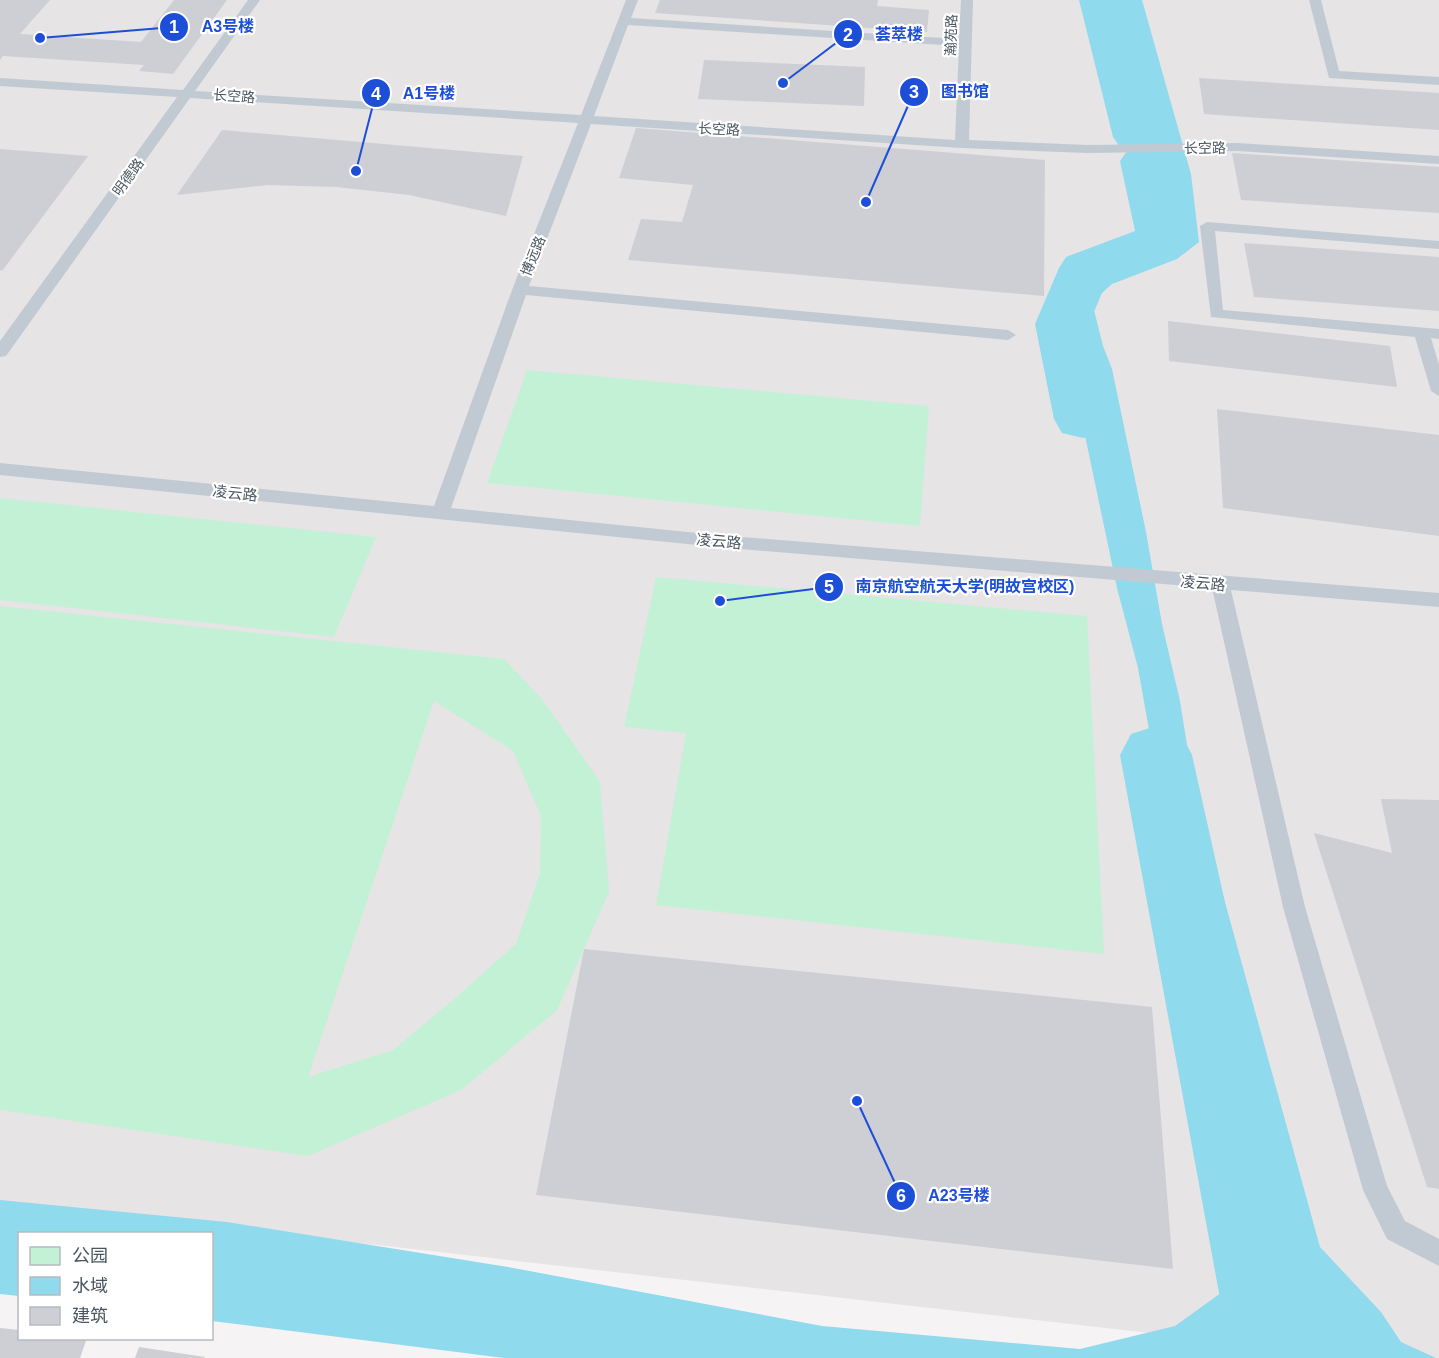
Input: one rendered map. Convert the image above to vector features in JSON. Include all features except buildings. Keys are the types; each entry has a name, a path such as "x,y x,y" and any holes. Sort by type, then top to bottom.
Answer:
{"lane":[{"name":"明德路","path":"0,352 254,0"},
{"name":"博远路","path":"440,514 520,290 632,0"},
{"name":"瀚苑路","path":"962,144 967,0"},
{"path":"1315,0 1334,75 1439,81"},
{"path":"625,21 966,43"},
{"name":"长空路","path":"0,82 962,144 1087,149 1238,147 1439,160"},
{"path":"1439,245 1207,226 1216,314 1439,334"},
{"path":"520,290 1008,335"},
{"path":"1421,332 1439,391"},
{"name":"凌云路","path":"0,469 440,514 1220,584 1439,600"},
{"path":"1220,584 1294,907 1376,1191 1396,1230 1439,1253"}],"shaded area":[{"path":"0,0 1439,0 1439,1358 1369,1358 0,1202"}],"green space":[{"path":"527,370 929,406 920,526 487,483"},
{"path":"0,498 376,537 334,637 0,600"},
{"path":"656,577 1087,616 1104,954 656,905 686,733 624,727"},
{"path":"0,606 504,659 542,699 600,782 609,892 557,1010 461,1090 308,1156 0,1110","holes":["434,701 513,751 541,816 540,873 516,944 393,1050 308,1077"]}],"water":[{"path":"1112,0 1142,0 1191,174 1199,242 1177,259 1112,284 1092,302 1103,346 1112,369 1146,532 1162,624 1180,701 1190,764 1215,866 1320,1247 1381,1312 1401,1342 1436,1358 504,1358 213,1321 213,1232 18,1232 18,1296 0,1294 0,1200 227,1222 508,1267 822,1326 1080,1349 1175,1326 1232,1285 1261,1214 1218,1047 1158,780 1138,668 1117,588 1057,302 1066,278 1088,264 1148,240 1163,221"}],"waterway":[{"path":"1100,0 1137,137"},
{"path":"1083,419 1062,324 1085,268 1163,239 1144,161"},
{"path":"1156,755 1279,1358"}],"place":[{"name":"A3号楼","path":"40,38"},
{"name":"荟萃楼","path":"783,83"},
{"name":"A1号楼","path":"356,171"},
{"name":"图书馆","path":"866,202"},
{"name":"南京航空航天大学(明故宫校区)","path":"720,601"},
{"name":"A23号楼","path":"857,1101"}]}
